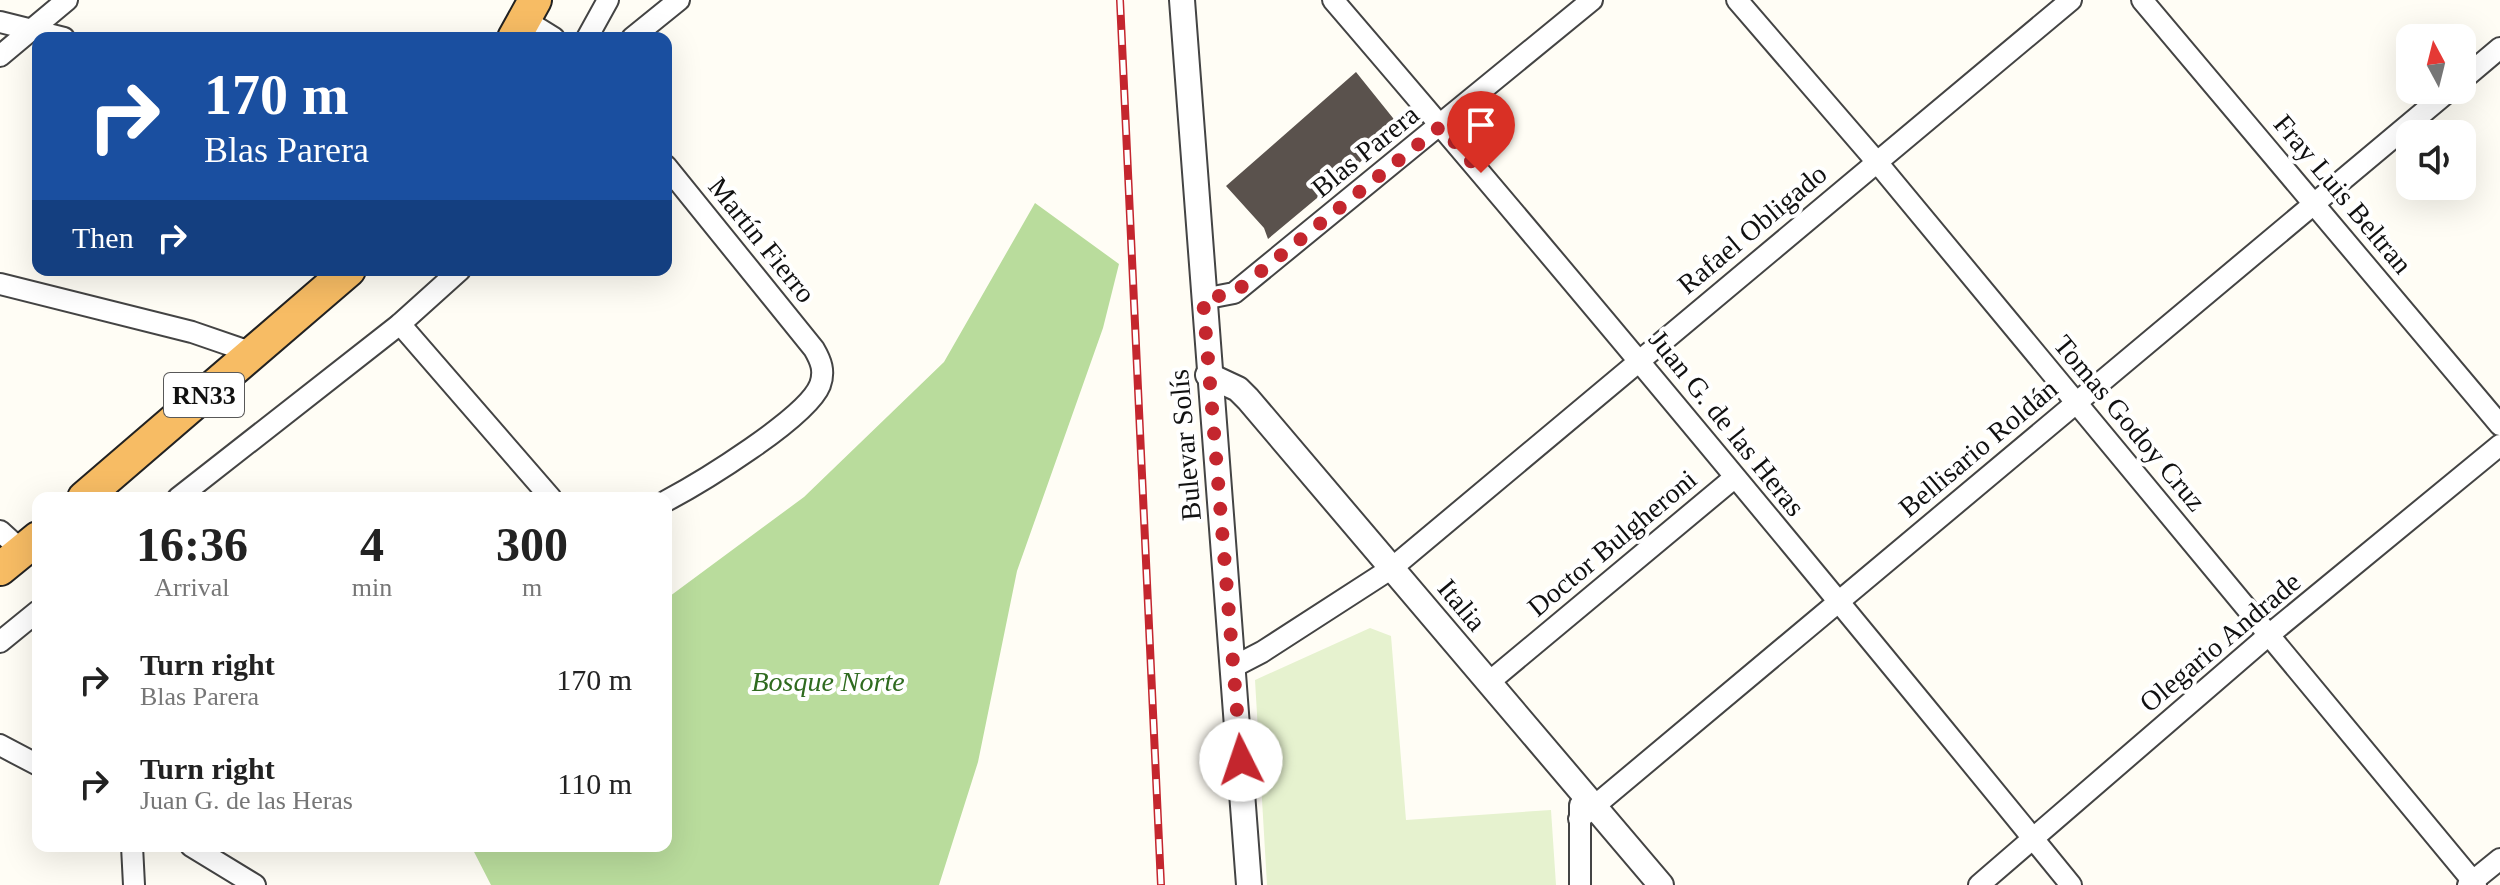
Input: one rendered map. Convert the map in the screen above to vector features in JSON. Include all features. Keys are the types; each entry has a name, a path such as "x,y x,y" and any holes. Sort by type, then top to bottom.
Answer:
{"highway":[{"name":"RN33","path":"91,492 342,276"}],"street":[{"path":"0,56 67,0"},
{"path":"590,32 608,0"},
{"path":"639,32 679,0"},
{"name":"Bulevar Solís","path":"1182,0 1208,375 1235,666 1249,885"},
{"name":"Juan G. de las Heras","path":"1333,0 1640,360 2071,885"},
{"name":"Blas Parera","path":"1203,299 1234,293 1592,0"},
{"name":"Tomas Godoy Cruz","path":"1737,0 1876,161 2270,634 2473,884"},
{"name":"Rafael Obligado","path":"1235,666 1262,652 1392,568 2071,0"},
{"name":"Fray Luis Beltran","path":"2142,0 2500,425"},
{"path":"525,19 545,32"},
{"path":"0,22 40,32"},
{"path":"2476,68 2500,48"},
{"name":"Bellisario Roldán","path":"1584,806 1837,603 2433,104"},
{"name":"Martín Fierro","path":"672,173 814,349 823,373 820,387 805,405 772,432 672,497"},
{"path":"186,492 400,324 453,276"},
{"path":"0,284 192,332 253,353"},
{"path":"400,324 546,492"},
{"name":"Italia","path":"1208,375 1238,389 1248,399 1488,683 1584,806 1661,885"},
{"name":"Olegario Andrade","path":"1979,885 2270,634 2500,445"},
{"name":"Doctor Bulgheroni","path":"1488,683 1734,478"},
{"path":"0,642 32,616"},
{"path":"0,745 32,762"},
{"path":"1580,885 1584,806"},
{"path":"132,852 134,885"},
{"path":"201,852 255,885"},
{"path":"2473,884 2500,859"}],"green space":[{"name":"Bosque Norte","path":"1035,203 1119,264 1103,328 1017,571 978,762 939,885 491,885 474,852 672,852 672,595 804,497 944,362"},
{"path":"1370,628 1391,636 1406,820 1551,810 1556,885 1267,885 1255,680"}],"building":[{"path":"1356,72 1401,128 1268,239 1264,228 1226,186"}],"railway":[{"path":"1120,0 1161,885"}],"route":[{"path":"1241,760 1203,299 1234,293 1441,126 1481,173"}]}
